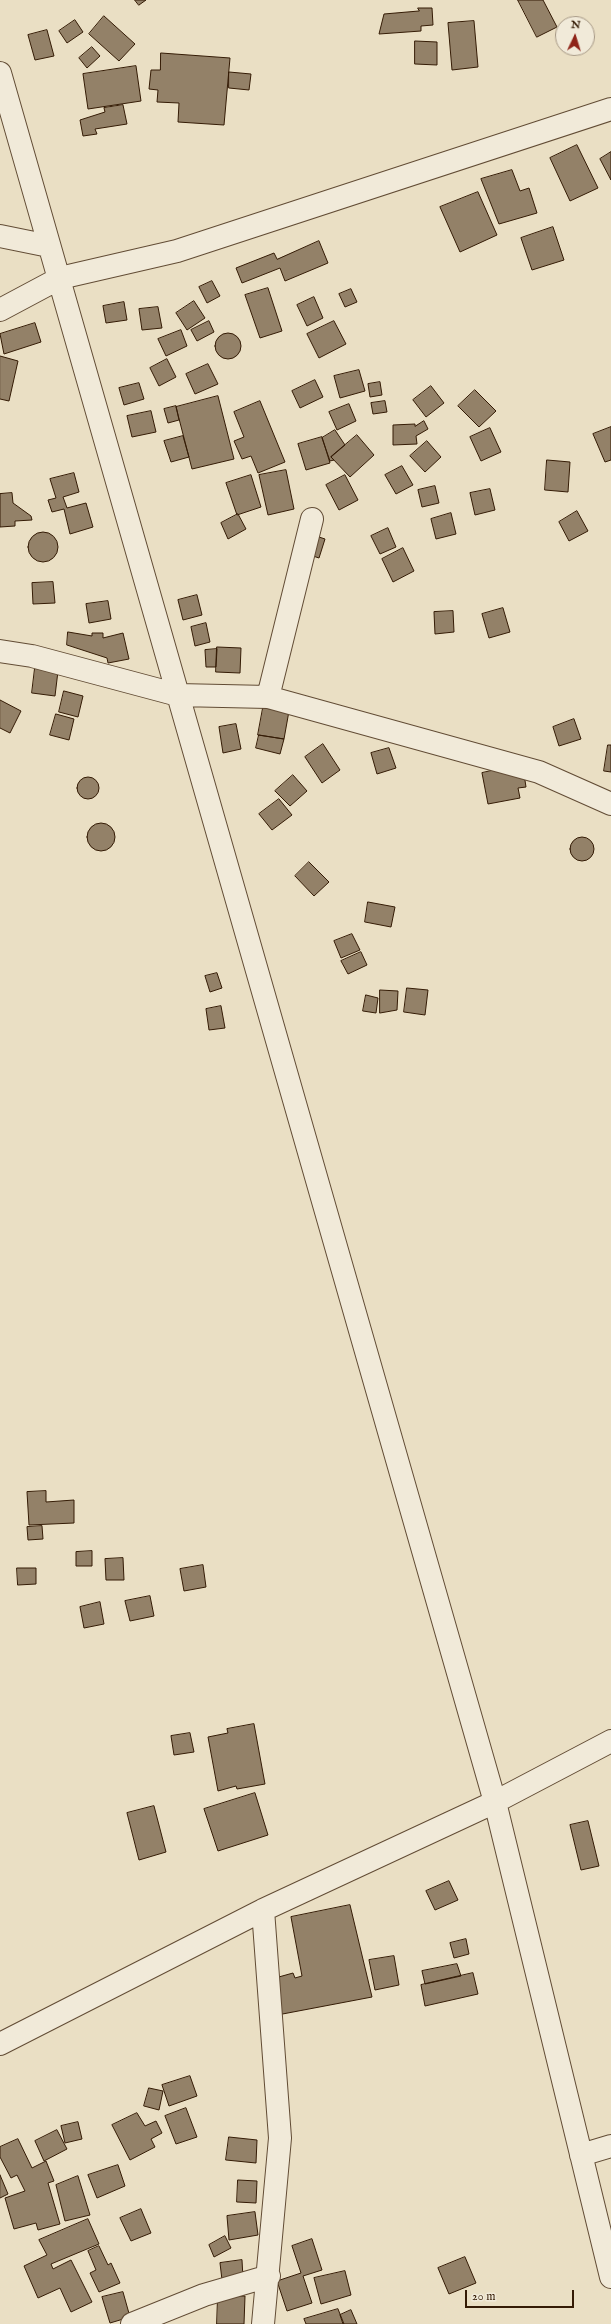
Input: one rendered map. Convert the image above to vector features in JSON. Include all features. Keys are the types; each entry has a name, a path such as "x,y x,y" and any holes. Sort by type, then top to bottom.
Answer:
{"street":[{"path":"0,73 49,246 60,278 495,1802 611,2277"},
{"path":"0,310 60,278 177,251 611,109"},
{"path":"0,236 49,246"},
{"path":"268,697 312,519"},
{"path":"0,651 32,656 178,695 268,697 539,772 611,804"},
{"path":"0,2044 263,1910 495,1802 611,1741"},
{"path":"263,1910 280,2138 269,2276 263,2324"},
{"path":"581,2155 611,2146"},
{"path":"132,2324 204,2295 269,2276"}],"building":[{"path":"135,0 146,0 139,5"},
{"path":"518,0 543,0 555,23 555,28 537,37"},
{"path":"418,8 432,8 433,25 421,26 421,31 379,34 384,14 419,11"},
{"path":"104,16 135,44 119,61 89,34"},
{"path":"75,20 83,32 67,43 59,31"},
{"path":"474,21 478,67 452,70 448,23"},
{"path":"47,30 54,56 35,60 28,35"},
{"path":"415,41 437,42 437,65 415,64"},
{"path":"92,47 100,56 87,68 79,58"},
{"path":"161,53 230,58 224,125 178,122 179,103 157,102 158,90 149,89 151,70 160,70"},
{"path":"136,66 141,101 88,109 83,74"},
{"path":"229,72 251,74 249,90 229,88"},
{"path":"123,105 127,124 95,129 97,134 83,136 80,120 105,112 104,108"},
{"path":"577,145 598,188 570,201 550,158"},
{"path":"611,152 611,180 600,159"},
{"path":"512,170 520,191 529,188 537,213 499,224 481,179"},
{"path":"478,192 497,235 460,252 440,207"},
{"path":"553,227 564,260 532,270 521,238"},
{"path":"319,241 328,263 285,281 280,268 242,283 236,268 274,253 277,259"},
{"path":"212,281 220,296 207,303 199,287"},
{"path":"268,288 282,331 260,338 245,295"},
{"path":"351,289 357,302 345,307 339,294"},
{"path":"314,297 323,318 307,326 297,305"},
{"path":"194,301 205,318 187,330 176,313"},
{"path":"124,302 127,320 106,323 103,306"},
{"path":"158,307 162,328 142,330 139,309"},
{"path":"209,321 214,332 197,341 191,330"},
{"path":"334,321 346,344 319,358 307,334"},
{"path":"35,323 41,342 4,354 0,334"},
{"path":"181,330 187,346 166,356 158,339"},
{"path":"228,333 237,337 241,346 237,355 228,359 219,355 215,346 219,337"},
{"path":"0,356 18,361 9,401 0,399"},
{"path":"167,359 176,377 159,386 150,368"},
{"path":"208,364 218,384 195,394 186,374"},
{"path":"359,370 365,391 340,398 334,376"},
{"path":"315,380 323,397 300,408 292,391"},
{"path":"380,382 382,395 370,397 368,384"},
{"path":"139,383 144,399 124,405 119,388"},
{"path":"431,386 444,403 426,417 413,400"},
{"path":"475,390 496,411 479,427 458,406"},
{"path":"218,396 234,459 192,469 176,407"},
{"path":"260,401 285,462 258,473 251,456 242,459 234,441 244,437 234,412"},
{"path":"385,401 387,412 373,414 371,403"},
{"path":"349,404 356,421 337,430 329,412"},
{"path":"176,406 179,420 168,423 164,409"},
{"path":"151,411 156,432 132,437 127,416"},
{"path":"424,421 428,429 416,436 417,444 393,445 393,425 415,424 415,426"},
{"path":"611,427 611,460 605,462 593,434"},
{"path":"490,428 501,452 481,461 470,437"},
{"path":"335,430 345,445 331,457 334,460 330,461 322,438"},
{"path":"357,435 374,455 350,477 331,457"},
{"path":"183,436 189,457 171,462 164,441"},
{"path":"322,437 330,463 306,470 298,444"},
{"path":"427,441 441,457 425,472 410,456"},
{"path":"547,460 570,462 568,492 545,490"},
{"path":"402,466 413,485 396,494 385,475"},
{"path":"286,470 294,509 268,515 259,475"},
{"path":"74,473 79,492 63,497 67,508 86,503 93,527 70,534 64,509 52,512 48,500 56,498 50,479"},
{"path":"251,475 261,507 237,515 226,483"},
{"path":"345,475 358,500 339,510 326,485"},
{"path":"435,486 439,503 422,507 418,490"},
{"path":"490,489 495,510 475,515 470,493"},
{"path":"12,493 13,503 31,516 32,520 15,521 15,526 0,527 0,494"},
{"path":"577,511 588,531 569,541 559,522"},
{"path":"451,513 456,534 436,539 431,519"},
{"path":"238,514 246,529 228,539 221,523"},
{"path":"388,528 396,547 380,554 371,536"},
{"path":"43,532 54,536 58,547 54,558 43,562 32,558 28,547 32,536"},
{"path":"310,534 325,539 319,558 310,555"},
{"path":"403,548 414,571 393,582 382,559"},
{"path":"53,582 55,603 33,604 32,583"},
{"path":"197,595 202,615 183,620 178,600"},
{"path":"108,601 111,619 89,623 86,604"},
{"path":"503,608 510,632 489,638 482,614"},
{"path":"453,611 454,632 435,634 434,612"},
{"path":"206,623 210,642 195,646 191,627"},
{"path":"68,632 92,636 92,633 103,633 103,638 123,633 129,659 108,663 107,658 67,645"},
{"path":"217,647 241,648 240,673 216,672"},
{"path":"217,649 216,667 206,667 205,650"},
{"path":"35,668 58,671 55,696 32,693"},
{"path":"64,691 83,696 78,717 59,712"},
{"path":"0,700 21,711 10,733 0,728"},
{"path":"263,708 289,711 284,739 258,735"},
{"path":"56,714 74,719 69,740 50,735"},
{"path":"574,719 581,739 559,746 553,727"},
{"path":"236,724 241,749 223,753 219,727"},
{"path":"259,735 284,739 280,754 256,748"},
{"path":"323,744 340,770 322,783 305,757"},
{"path":"608,745 611,745 611,772 604,771"},
{"path":"389,748 396,768 377,774 371,753"},
{"path":"513,766 524,774 526,787 518,788 520,798 488,804 482,773"},
{"path":"293,775 307,791 290,806 275,791"},
{"path":"84,777 92,777 99,784 99,792 92,799 84,799 77,792 77,784"},
{"path":"279,799 292,815 272,830 259,814"},
{"path":"101,823 111,827 115,837 111,847 101,851 91,847 87,837 91,827"},
{"path":"582,837 591,840 594,849 591,858 582,861 573,858 570,849 573,840"},
{"path":"309,862 329,882 314,896 295,876"},
{"path":"368,902 395,907 391,927 365,922"},
{"path":"352,934 360,950 341,958 334,941"},
{"path":"361,952 367,965 348,974 341,961"},
{"path":"217,973 222,988 210,992 205,976"},
{"path":"407,988 428,990 425,1015 404,1012"},
{"path":"380,990 398,991 397,1010 380,1013"},
{"path":"366,995 378,998 376,1013 363,1011"},
{"path":"221,1006 225,1028 209,1030 206,1009"},
{"path":"46,1491 46,1502 74,1500 74,1523 29,1525 27,1492"},
{"path":"42,1526 43,1539 28,1540 27,1527"},
{"path":"92,1551 92,1566 76,1566 76,1552"},
{"path":"123,1558 124,1580 106,1580 105,1559"},
{"path":"203,1565 206,1587 184,1591 180,1569"},
{"path":"17,1568 36,1568 36,1584 18,1585"},
{"path":"150,1596 154,1616 130,1621 125,1601"},
{"path":"100,1602 104,1624 84,1628 80,1607"},
{"path":"254,1724 265,1784 237,1789 236,1786 218,1791 208,1737 228,1733 227,1729"},
{"path":"190,1733 194,1752 174,1755 171,1736"},
{"path":"255,1793 268,1835 218,1851 204,1809"},
{"path":"154,1806 166,1852 139,1860 127,1813"},
{"path":"588,1821 599,1866 581,1870 570,1825"},
{"path":"449,1881 458,1900 435,1910 426,1891"},
{"path":"350,1905 372,1997 272,2016 268,1980 293,1973 295,1978 302,1976 291,1917"},
{"path":"466,1939 469,1954 454,1958 450,1943"},
{"path":"394,1956 399,1985 375,1990 369,1960"},
{"path":"457,1964 461,1976 425,1984 422,1971"},
{"path":"473,1973 478,1994 425,2006 421,1985"},
{"path":"190,2076 197,2096 169,2106 162,2085"},
{"path":"149,2088 163,2091 159,2110 144,2106"},
{"path":"186,2108 197,2137 176,2144 165,2116"},
{"path":"137,2113 145,2126 156,2121 162,2133 151,2139 155,2147 130,2160 112,2125"},
{"path":"78,2122 82,2139 65,2143 61,2126"},
{"path":"57,2130 67,2149 44,2161 35,2141"},
{"path":"229,2137 257,2140 256,2163 226,2160"},
{"path":"18,2139 32,2168 46,2161 54,2181 48,2183 60,2224 38,2230 36,2223 14,2229 5,2198 25,2191 17,2175 11,2178 0,2157 0,2147"},
{"path":"118,2165 125,2186 97,2198 88,2175"},
{"path":"0,2175 8,2194 0,2198"},
{"path":"78,2176 90,2215 65,2221 56,2185"},
{"path":"238,2180 257,2181 256,2203 237,2202"},
{"path":"141,2209 151,2233 131,2241 120,2218"},
{"path":"255,2212 258,2235 229,2240 227,2216"},
{"path":"88,2219 99,2244 51,2264 53,2269 71,2260 92,2302 71,2312 60,2288 38,2298 24,2266 47,2255 39,2240"},
{"path":"225,2236 231,2248 214,2257 209,2245"},
{"path":"312,2239 322,2270 303,2276 312,2303 287,2311 277,2281 301,2273 292,2246"},
{"path":"99,2246 108,2265 111,2263 120,2283 99,2292 90,2273 96,2270 88,2251"},
{"path":"465,2257 476,2283 449,2294 438,2268"},
{"path":"242,2260 243,2278 222,2280 220,2263"},
{"path":"345,2271 351,2295 321,2304 314,2278"},
{"path":"123,2292 130,2317 110,2323 102,2297"},
{"path":"218,2296 245,2296 244,2324 217,2324"},
{"path":"338,2309 344,2324 306,2324 304,2319"},
{"path":"351,2310 357,2324 343,2324 340,2315"}]}
